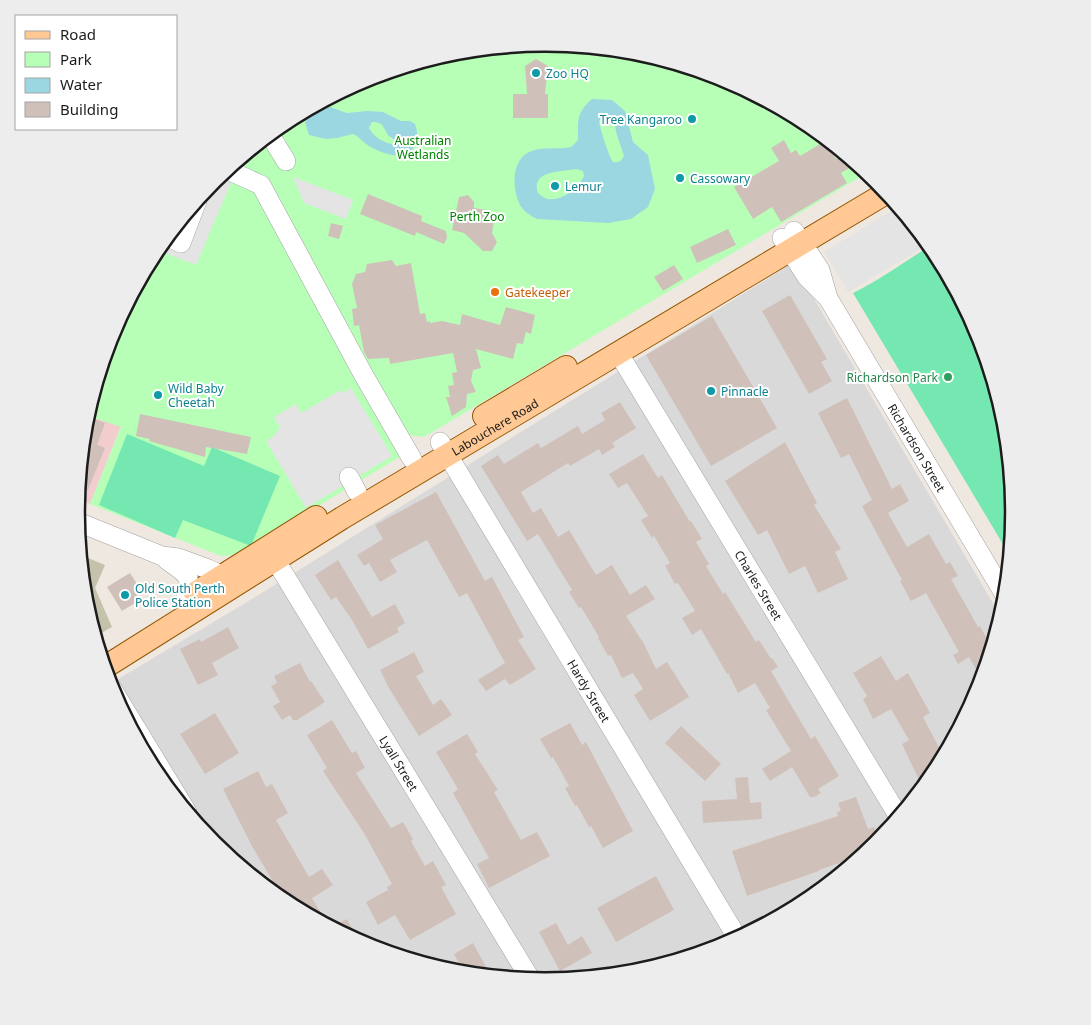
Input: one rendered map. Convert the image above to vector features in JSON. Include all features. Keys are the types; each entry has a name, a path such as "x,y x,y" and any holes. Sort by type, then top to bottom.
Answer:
{"main road":[{"name":"Labouchere Road","path":"271,554 353,484 412,459 444,449 619,354 742,277 870,186"},
{"name":"Labouchere Road","path":"106,648 209,587 342,518 444,449 792,241 879,196"},
{"name":"Labouchere Road","path":"111,662 209,587"}],"street":[{"path":"274,142 286,161"},
{"path":"235,173 261,185 363,374 412,459"},
{"path":"175,241 181,243 189,222"},
{"name":"Richardson Street","path":"792,241 820,270 828,298 1000,587"},
{"name":"Charles Street","path":"619,354 895,811"},
{"name":"Hardy Street","path":"444,449 734,932"},
{"path":"85,525 162,556 185,573 209,587"},
{"name":"Lyall Street","path":"271,554 526,972"},
{"path":"162,556 178,558 209,587"}],"shaded area":[{"path":"231,177 233,178 196,265 166,253 200,209 220,187"},
{"path":"293,177 353,200 346,219 304,203"},
{"path":"892,211 922,248 848,292 824,252"},
{"path":"793,263 996,608 990,632 970,689 944,743 910,793 891,816 871,838 826,877 801,895 749,925 722,937 665,957 606,969 576,972 515,972 485,969 426,957 369,937 315,911 265,877 220,838 181,793 163,768 133,716 117,680 262,593"},
{"path":"351,388 392,456 306,508 266,441 274,436 280,427 274,417 296,404 301,413 341,390 343,393"},
{"path":"95,418 121,426 90,504 85,502 86,482"},
{"path":"87,558 105,565 95,588 112,627 101,633 94,602"}],"green space":[{"name":"Perth Zoo","path":"515,53 576,53 635,61 693,77 749,100 801,130 826,148 860,177 424,437 406,435 401,456 237,555 221,556 90,504 121,427 95,418 101,393 121,336 133,309 147,282 181,232 220,187 265,148 290,130 342,100 398,77 456,61"},
{"name":"Richardson Park","path":"923,250 958,309 981,365 997,423 1005,482 1005,547 853,293"},
{"path":"127,434 204,466 212,447 280,476 251,546 183,520 175,538 99,505"}],"water":[{"path":"592,99 612,100 625,111 633,142 648,155 655,189 648,207 631,219 608,223 537,219 523,209 517,198 515,176 519,162 523,156 534,150 571,147 578,140 579,118","holes":["603,118 612,121 615,126 624,156 618,162 613,162 604,141 599,121","576,169 583,171 584,176 576,187 564,196 550,199 538,193 537,185 543,176 549,173"]},
{"path":"328,108 347,113 383,112 401,121 410,121 415,124 417,130 417,139 414,147 410,152 397,155 383,153 353,134 326,139 309,135 306,120","holes":["372,122 379,123 389,136 396,142 393,144 386,142 373,134 369,128"]}],"building":[{"path":"536,59 548,66 545,94 548,94 548,118 513,118 513,94 527,94 525,66"},
{"path":"784,140 791,153 796,150 800,156 820,144 833,153 836,159 838,158 850,168 841,173 847,183 781,222 772,207 753,219 734,187 779,161 771,148"},
{"path":"368,194 422,216 421,221 446,231 447,238 444,244 416,232 415,236 360,214"},
{"path":"468,195 474,202 474,208 487,210 494,220 492,233 497,242 492,251 483,251 464,233 452,230 459,197"},
{"path":"331,223 343,226 339,239 328,236"},
{"path":"728,229 736,245 697,263 690,247"},
{"path":"392,260 396,266 411,263 420,314 425,313 427,322 442,321 460,325 462,314 500,325 506,307 535,315 531,334 526,332 523,344 517,343 513,359 476,349 481,368 473,370 471,381 476,392 467,394 466,407 452,416 446,397 450,397 448,386 454,385 452,373 457,372 453,353 390,364 389,358 368,359 364,352 359,325 354,326 352,309 357,308 352,284 356,274 365,272 367,264"},
{"path":"674,265 683,279 663,291 654,277"},
{"path":"790,295 827,359 821,362 832,381 809,394 762,311"},
{"name":"Pinnacle","path":"712,316 777,428 711,466 646,355"},
{"path":"847,398 892,489 900,484 909,501 888,513 907,547 929,534 946,564 950,562 958,576 951,579 978,627 980,626 988,640 977,671 969,657 958,664 953,655 959,652 926,593 911,601 900,581 902,580 862,506 872,500 849,454 841,458 818,413"},
{"path":"620,402 636,428 612,443 615,447 602,455 599,449 570,466 568,463 521,492 533,513 541,508 558,537 569,530 596,575 612,565 630,595 646,585 655,599 626,616 644,644 656,669 667,662 689,697 650,721 634,695 643,689 633,673 622,678 611,655 608,656 581,607 579,608 569,592 572,590 538,534 527,541 481,466 498,455 504,464 538,443 541,448 578,426 582,434 605,420 601,413"},
{"path":"140,414 251,437 247,454 206,447 205,457 149,441 150,439 136,436"},
{"path":"95,419 105,423 97,445 105,448 88,490 86,489 86,482"},
{"path":"785,442 817,503 814,505 841,549 835,552 848,579 818,593 805,566 789,574 767,530 758,535 725,481"},
{"path":"643,454 658,478 662,475 702,539 696,542 709,564 706,566 723,594 725,592 756,642 759,640 778,667 771,671 811,739 815,736 839,776 818,789 821,793 814,797 810,797 792,767 770,781 762,769 791,751 766,710 770,708 755,683 738,693 729,675 730,673 727,674 701,629 692,635 682,618 695,611 678,583 675,584 665,566 670,563 654,536 652,538 641,520 648,516 627,483 618,488 609,474"},
{"path":"436,492 485,581 492,577 524,637 518,640 536,669 510,685 505,679 486,691 478,680 505,663 467,593 459,597 427,540 390,560 397,572 380,582 369,563 364,566 357,555 383,539 375,525"},
{"path":"338,560 372,617 395,604 405,623 397,628 399,632 368,649 352,620 336,597 331,600 315,575"},
{"name":"Old South Perth Police Station","path":"130,573 139,587 134,591 140,600 122,611 107,587"},
{"path":"228,627 239,648 212,663 218,675 198,685 180,649 200,639 201,642"},
{"path":"414,652 424,672 416,676 433,705 441,699 452,715 419,736 390,690 380,670"},
{"path":"881,656 896,681 908,673 930,713 923,717 940,749 920,780 902,744 909,740 891,709 873,719 863,699 867,696 853,673"},
{"path":"300,663 310,682 325,702 297,720 293,720 290,715 282,720 273,706 280,702 271,686 277,683 274,676"},
{"path":"215,713 239,753 205,774 180,734"},
{"path":"332,720 352,753 356,751 365,768 356,773 391,828 403,822 425,866 433,861 446,885 441,887 456,914 410,940 395,915 378,925 366,902 388,890 387,887 392,884 364,833 323,771 327,768 307,735"},
{"path":"570,723 582,745 586,742 633,831 603,848 577,805 575,806 565,788 569,786 553,757 551,758 540,739"},
{"path":"681,726 721,764 705,781 665,743"},
{"path":"467,734 478,752 475,754 498,790 494,792 521,840 537,832 550,856 489,888 477,864 489,858 453,793 458,789 436,752"},
{"path":"258,771 266,787 272,784 288,813 276,820 309,877 322,869 333,885 312,898 322,915 275,884 253,848 223,789"},
{"path":"748,777 750,803 761,802 762,819 703,823 702,801 737,799 735,778"},
{"path":"856,797 868,829 874,827 876,833 846,861 747,896 732,851 838,816 837,812 841,811 838,803"},
{"path":"656,876 674,910 616,942 597,908"},
{"path":"347,919 353,930 342,925 339,923"},
{"path":"556,923 568,945 582,936 592,953 560,971 539,932"},
{"path":"473,943 487,969 460,965 454,954"}],"place":[{"name":"Zoo HQ","path":"536,73"},
{"name":"Tree Kangaroo","path":"692,119"},
{"name":"Cassowary","path":"680,178"},
{"name":"Lemur","path":"555,186"},
{"name":"Gatekeeper","path":"495,292"},
{"name":"Richardson Park","path":"948,377"},
{"name":"Pinnacle","path":"711,391"},
{"name":"Wild Baby Cheetah","path":"158,395"},
{"name":"Old South Perth Police Station","path":"125,595"}],"park label":[{"name":"Australian Wetlands","path":"423,147"}]}
